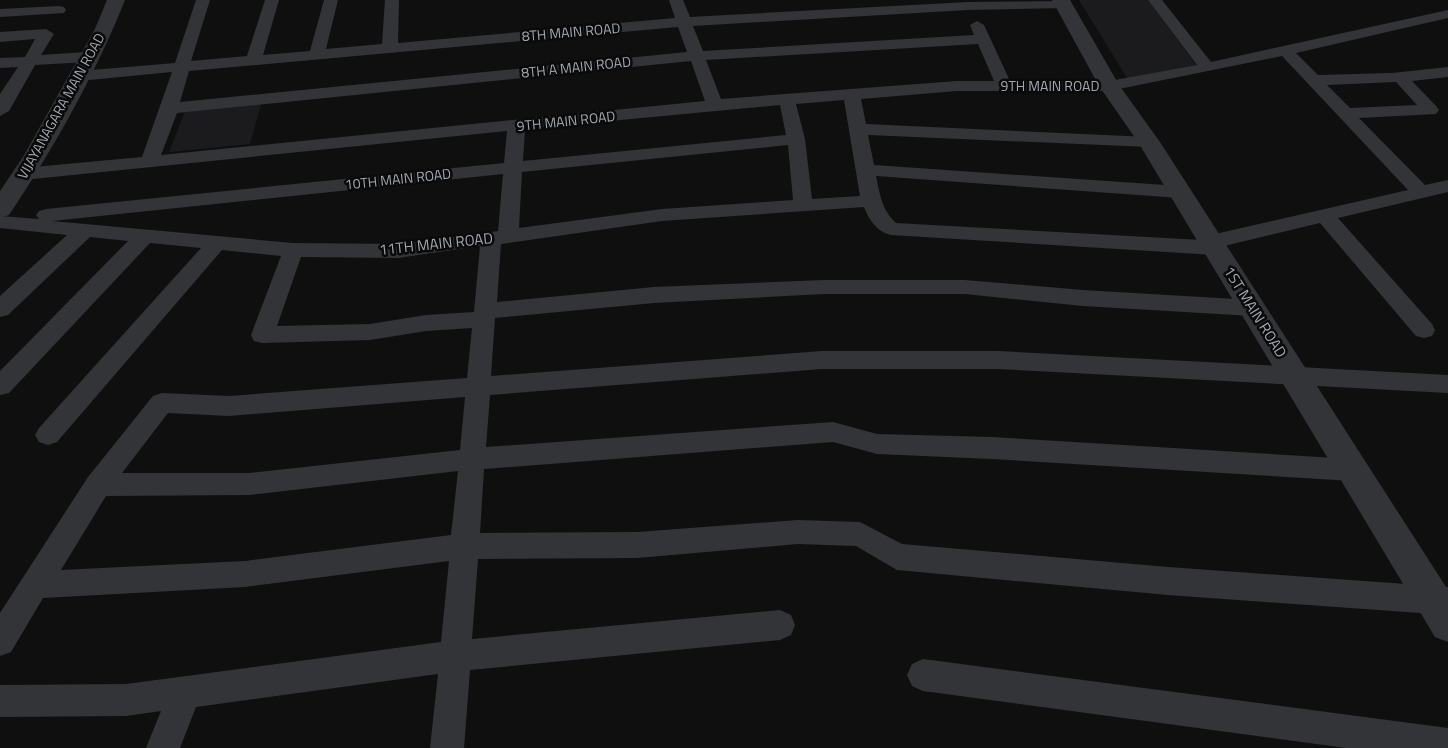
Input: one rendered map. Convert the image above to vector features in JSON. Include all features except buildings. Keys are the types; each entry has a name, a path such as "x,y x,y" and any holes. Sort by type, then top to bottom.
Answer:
{"street":[{"name":"VIJAYANAGARA MAIN ROAD","path":"0,210 24,174 104,29 116,0"},
{"path":"149,162 171,108 203,0"},
{"path":"254,59 272,0"},
{"path":"317,54 331,0"},
{"path":"390,48 392,0"},
{"path":"676,0 715,105"},
{"path":"1155,0 1207,68"},
{"name":"8TH MAIN ROAD","path":"0,63 32,61 83,66 182,65 683,22 797,8 1062,2"},
{"name":"1ST MAIN ROAD","path":"1062,2 1109,86 1149,142 1352,470 1443,608"},
{"path":"965,4 975,19 1004,86"},
{"path":"0,13 59,10"},
{"name":"9TH MAIN ROAD","path":"24,174 516,127 715,105 957,86 1109,86 1207,68 1448,14"},
{"path":"0,37 46,34 32,61 5,89 0,111"},
{"name":"8TH A MAIN ROAD","path":"171,108 695,56 983,39"},
{"path":"1285,50 1421,192"},
{"path":"1314,80 1401,78 1448,72"},
{"path":"1343,113 1430,110 1401,78"},
{"path":"852,96 871,201 878,217 891,229 1213,245 1324,215 1448,186"},
{"path":"788,100 796,139 803,206"},
{"path":"447,748 485,315 513,167 516,127"},
{"path":"858,129 1149,142"},
{"name":"10TH MAIN ROAD","path":"0,221 796,139"},
{"path":"866,170 1180,192"},
{"name":"11TH MAIN ROAD","path":"0,221 293,250 398,251 662,215 871,201"},
{"path":"1324,215 1425,330"},
{"path":"0,309 85,230"},
{"path":"0,386 145,236"},
{"path":"48,435 217,243"},
{"path":"293,250 262,335 370,332 485,315 654,295 824,287 965,286 1083,298 1252,308"},
{"path":"0,641 98,485 162,403 229,406 822,360 998,360 1448,384"},
{"path":"98,485 249,484 472,459 833,432 877,444 1038,451 1352,470"},
{"path":"35,585 245,574 465,546 637,544 798,532 860,534 897,557 1443,608"},
{"path":"0,701 126,700 455,656 780,625"},
{"path":"923,675 1448,744"},
{"path":"164,748 185,692"}],"shaded area":[{"path":"1079,0 1148,0 1196,65 1127,78"},
{"path":"262,101 250,144 169,152 186,109"}]}
